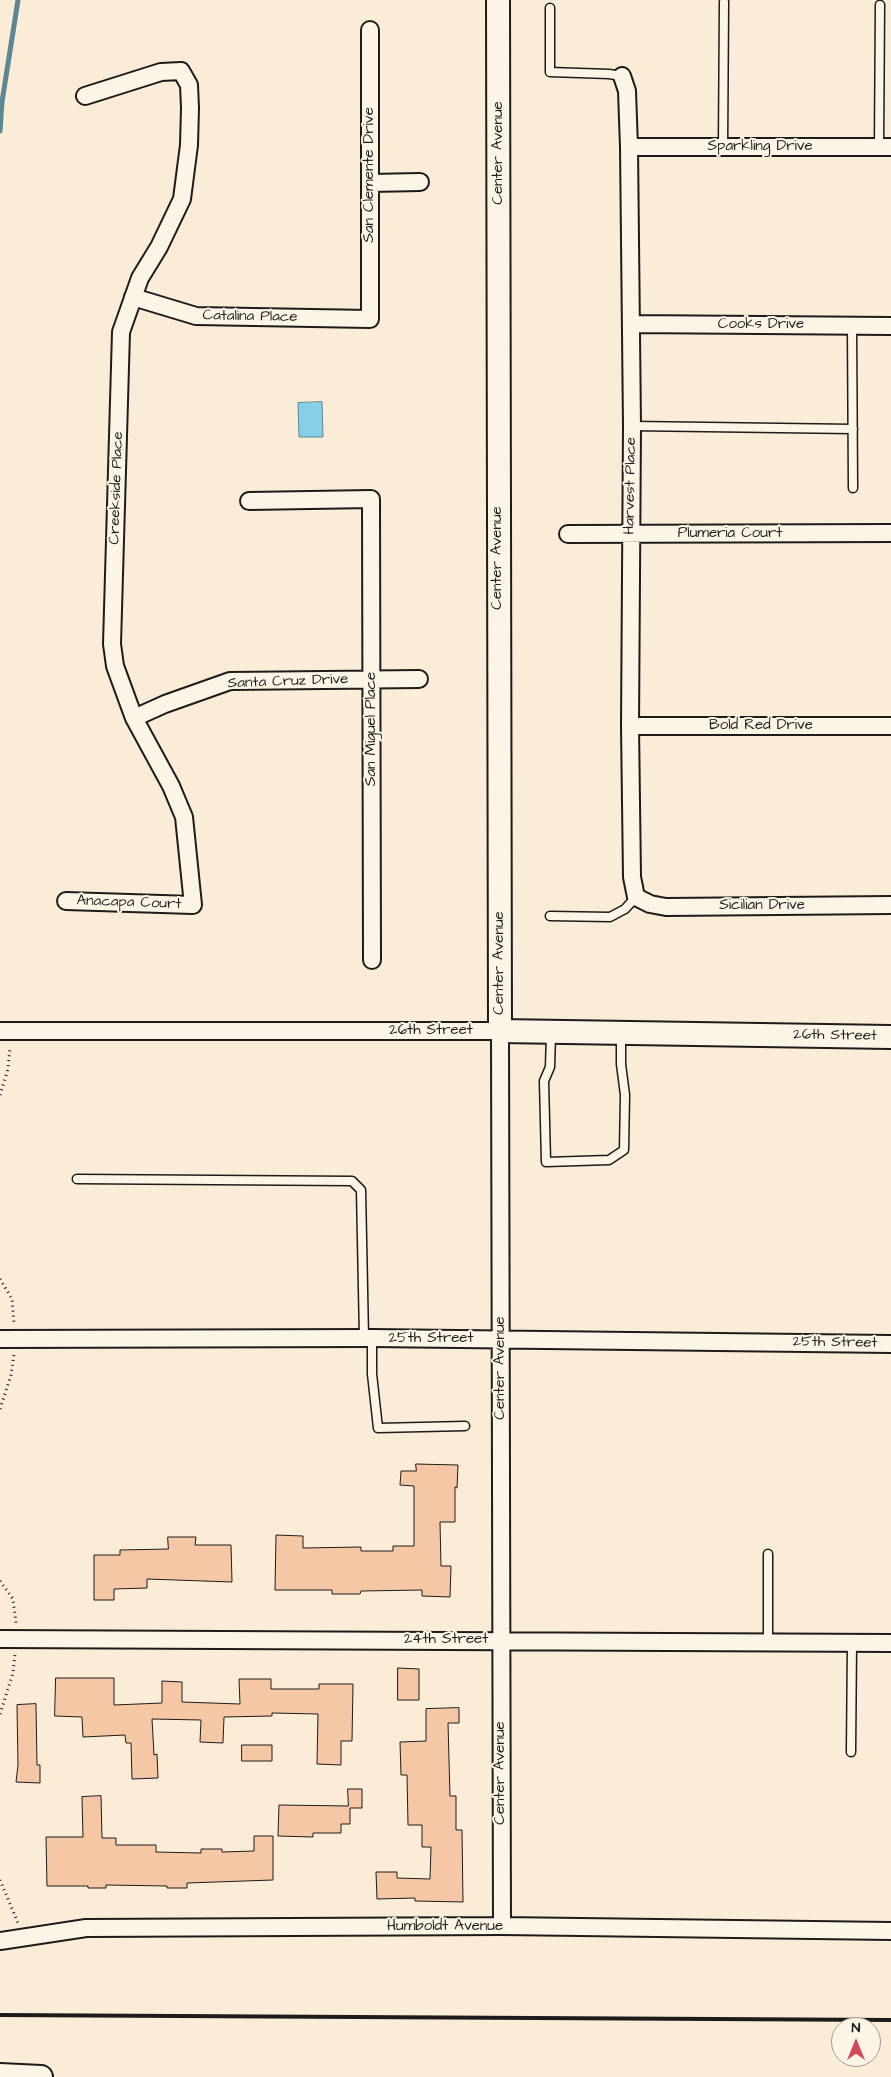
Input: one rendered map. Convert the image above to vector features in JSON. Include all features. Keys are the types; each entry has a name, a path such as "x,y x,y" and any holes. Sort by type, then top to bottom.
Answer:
{"street":[{"name":"Center Avenue","path":"498,0 502,1926"},
{"name":"San Clemente Drive","path":"370,30 370,319"},
{"name":"Creekside Place","path":"85,96 161,72 181,71 189,85 189,145 182,199 160,247 140,278 121,332 112,644 115,666 134,718 171,786 184,817 193,905"},
{"name":"Harvest Place","path":"622,76 628,91 629,148 632,426 630,726 632,877 636,897"},
{"name":"Sparkling Drive","path":"629,148 885,147"},
{"path":"370,183 420,182"},
{"name":"Catalina Place","path":"133,297 196,316 370,319"},
{"name":"Cooks Drive","path":"631,324 891,326"},
{"name":"San Miguel Place","path":"249,500 372,499 372,960"},
{"name":"Plumeria Court","path":"568,534 891,533"},
{"name":"Santa Cruz Drive","path":"134,718 165,704 230,681 419,679"},
{"name":"Bold Red Drive","path":"630,726 891,726"},
{"name":"Sicilian Drive","path":"636,897 650,904 666,907 891,905"},
{"name":"Anacapa Court","path":"66,901 193,905"},
{"name":"26th Street","path":"6,1031 500,1031 891,1037"},
{"name":"25th Street","path":"8,1339 368,1338 891,1344"},
{"name":"24th Street","path":"8,1638 891,1643"},
{"name":"Humboldt Avenue","path":"0,1941 86,1928 502,1926 891,1931"},
{"path":"0,2075 41,2077"}],"lane":[{"path":"723,147 724,2"},
{"path":"880,5 885,147"},
{"path":"550,8 550,72 622,76"},
{"path":"852,326 853,488"},
{"path":"632,426 853,429"},
{"path":"550,916 610,917 625,909 636,897"},
{"path":"551,1032 550,1067 544,1081 546,1162 609,1160 624,1150 625,1096 621,1064 621,1033"},
{"path":"78,1179 352,1181 361,1190 368,1338 378,1428 465,1426"},
{"path":"768,1554 768,1642"},
{"path":"851,1752 852,1643"}],"path":[{"path":"0,1095 8,1068 6,1031"},
{"path":"0,1279 12,1299 8,1339 11,1376 0,1409"},
{"path":"0,1581 13,1599 16,1612 8,1638 13,1673 0,1714"},
{"path":"0,1880 23,1937"}],"water":[{"path":"322,402 323,437 299,437 298,403"}],"building":[{"path":"416,1464 458,1465 457,1488 455,1487 455,1522 440,1522 441,1566 451,1566 450,1597 422,1596 422,1590 361,1591 360,1594 332,1594 332,1590 275,1590 276,1535 303,1536 303,1548 361,1547 361,1551 393,1551 393,1546 414,1546 414,1486 400,1485 401,1471 416,1471"},
{"path":"168,1537 196,1537 195,1545 231,1545 232,1582 147,1579 147,1588 114,1589 114,1600 94,1600 94,1555 120,1555 120,1550 168,1549"},
{"path":"398,1668 419,1669 419,1700 398,1700"},
{"path":"56,1678 114,1678 114,1705 162,1703 162,1681 182,1682 182,1702 240,1704 239,1679 271,1679 271,1689 319,1689 319,1684 353,1684 352,1741 341,1741 341,1765 317,1764 318,1714 272,1713 272,1716 224,1717 223,1743 200,1742 201,1720 152,1719 154,1755 157,1754 158,1778 132,1779 131,1743 126,1743 125,1735 83,1737 82,1717 55,1716"},
{"path":"36,1704 37,1765 40,1765 40,1783 16,1782 18,1765 17,1705"},
{"path":"459,1708 459,1723 448,1723 450,1796 456,1796 456,1830 462,1830 463,1902 415,1901 415,1898 377,1899 376,1872 397,1872 397,1878 430,1879 431,1847 422,1847 422,1825 408,1825 407,1775 401,1775 400,1742 426,1741 426,1709"},
{"path":"242,1745 272,1745 272,1761 242,1761"},
{"path":"348,1789 362,1789 362,1808 350,1808 350,1824 341,1824 341,1833 313,1833 313,1837 278,1836 279,1805 348,1806"},
{"path":"101,1796 102,1838 116,1838 116,1845 156,1845 156,1852 201,1853 201,1849 222,1849 222,1852 254,1851 254,1836 273,1836 273,1880 187,1883 187,1888 106,1885 106,1888 47,1886 46,1837 83,1837 82,1797"}],"waterway":[{"path":"0,131 2,102 18,0"}],"railway":[{"path":"0,2015 891,2020"}]}
